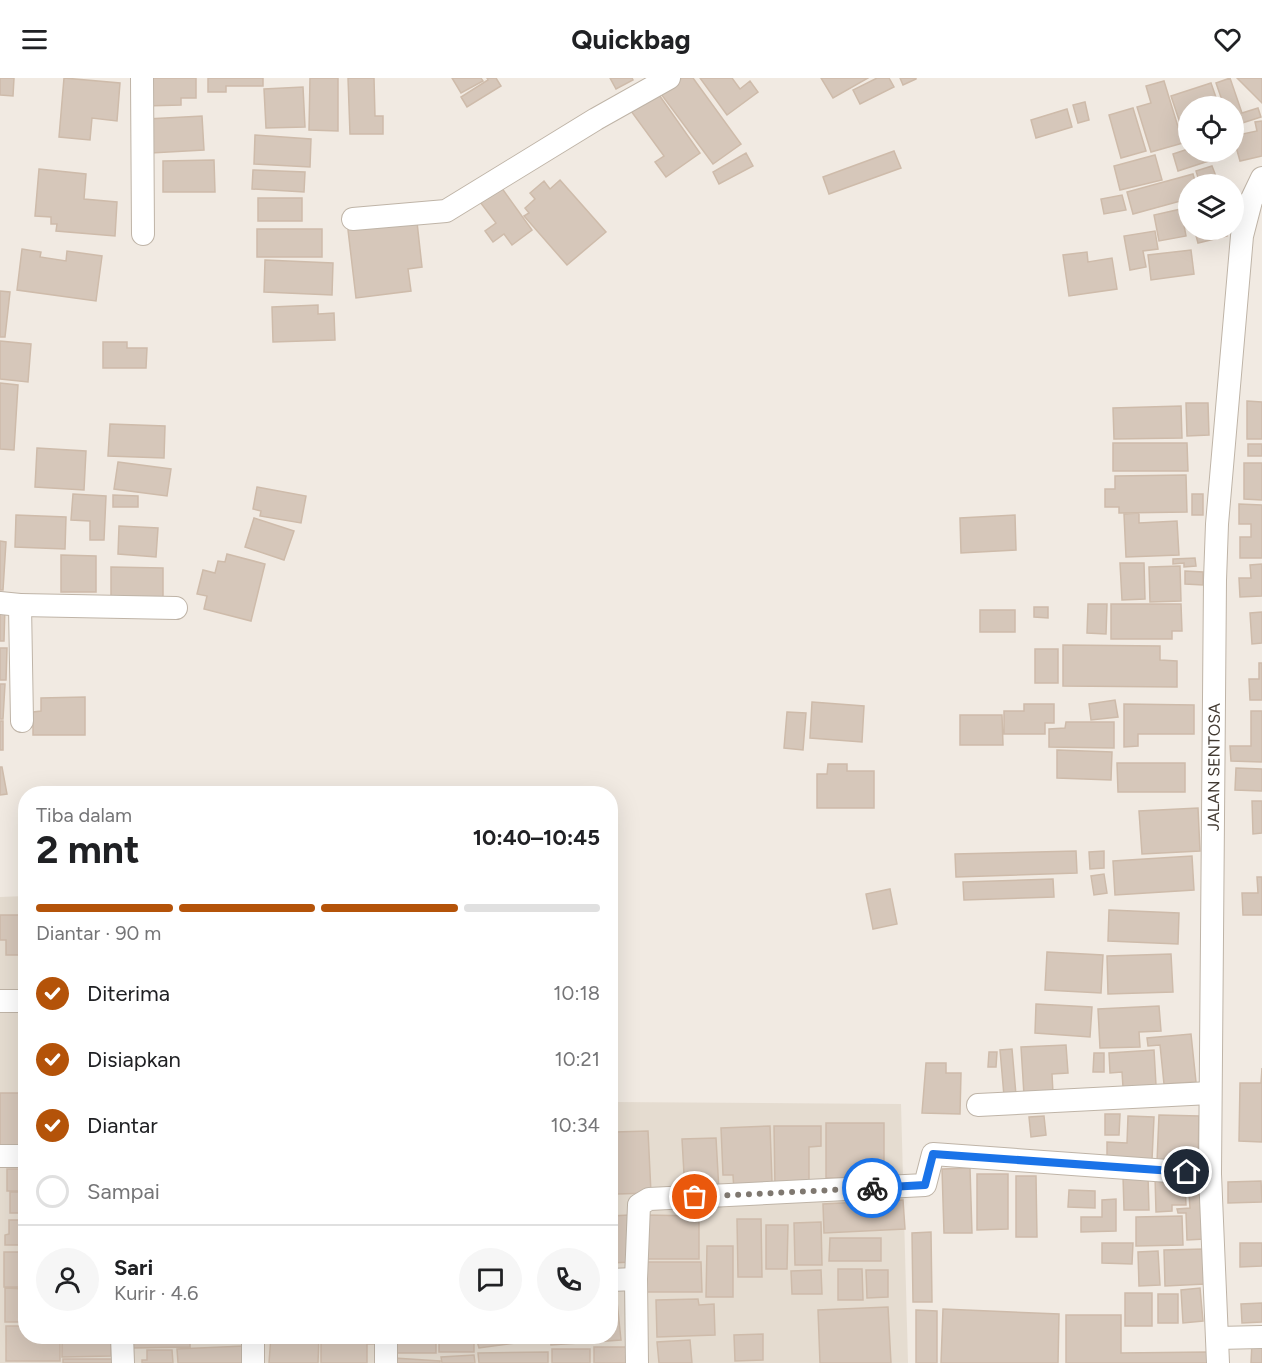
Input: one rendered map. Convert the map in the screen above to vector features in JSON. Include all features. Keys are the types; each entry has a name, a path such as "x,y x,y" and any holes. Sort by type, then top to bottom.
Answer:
{"street":[{"path":"142,78 143,234"},
{"path":"353,219 446,211 596,119 669,78"},
{"name":"JALAN SENTOSA","path":"1218,1363 1210,1174 1217,524 1242,236 1251,201 1262,178"},
{"path":"22,721 10,604 176,608"},
{"path":"0,1001 18,1001"},
{"path":"978,1105 1210,1093"},
{"path":"637,1363 636,1279 639,1205 649,1199 925,1185 933,1154 1210,1174"},
{"path":"0,1156 18,1155"},
{"path":"618,1280 636,1279"},
{"path":"1217,1338 1262,1337"},
{"path":"122,1344 123,1363"},
{"path":"253,1344 253,1363"},
{"path":"386,1344 386,1363"}],"shaded area":[{"path":"18,896 18,1344 618,1344 618,1102 901,1104 908,1363 0,1363 0,897"}],"building":[{"path":"0,78 14,78 13,96 0,95"},
{"path":"64,78 120,83 117,121 92,118 90,140 59,137"},
{"path":"143,78 196,78 196,98 181,98 181,105 144,106"},
{"path":"208,78 263,78 263,86 226,86 226,92 208,92"},
{"path":"310,78 338,78 338,131 309,130"},
{"path":"348,78 374,78 375,116 383,116 383,134 350,134"},
{"path":"452,78 481,78 483,81 461,93"},
{"path":"487,78 496,78 501,86 467,107 461,97 488,80"},
{"path":"610,78 632,78 633,80 616,89"},
{"path":"682,78 693,78 741,144 713,164 661,94"},
{"path":"700,78 732,78 740,89 750,81 758,92 727,115"},
{"path":"821,78 868,78 833,98"},
{"path":"877,78 889,78 894,87 860,104 853,90"},
{"path":"900,78 916,78 916,79 903,85"},
{"path":"1230,78 1236,96 1221,96 1216,83"},
{"path":"1237,78 1262,78 1262,103"},
{"path":"1164,81 1178,127 1178,144 1151,152 1137,107 1151,103 1146,86"},
{"path":"1211,83 1216,96 1178,96 1178,117 1171,96"},
{"path":"303,87 305,127 266,128 264,89"},
{"path":"657,92 700,153 666,177 655,162 664,156 631,111"},
{"path":"1085,102 1089,120 1078,123 1073,105"},
{"path":"1133,108 1146,151 1121,158 1109,115"},
{"path":"1258,108 1261,117 1244,122 1244,112"},
{"path":"1067,109 1072,127 1036,138 1031,120"},
{"path":"202,116 204,150 151,153 147,119"},
{"path":"1262,121 1262,156 1244,160 1244,134 1257,131 1255,122"},
{"path":"255,135 311,139 310,167 254,164"},
{"path":"894,151 901,168 829,194 823,177"},
{"path":"1178,152 1178,162 1206,162 1178,171 1173,154"},
{"path":"746,153 753,166 719,184 713,172"},
{"path":"1155,155 1162,180 1120,190 1114,166"},
{"path":"214,160 215,192 163,192 163,161"},
{"path":"1212,166 1215,174 1197,174 1196,171"},
{"path":"39,169 86,174 84,199 117,202 115,236 56,231 57,224 51,224 51,217 35,216"},
{"path":"253,170 305,172 304,192 252,189"},
{"path":"1178,178 1178,202 1133,214 1127,192"},
{"path":"560,180 606,232 567,265 524,216 529,213 525,208 535,199 530,193 544,181 550,189"},
{"path":"501,187 532,230 512,245 504,234 493,242 485,231 496,223 480,202"},
{"path":"1122,195 1126,210 1104,214 1101,199"},
{"path":"258,198 302,198 302,221 258,221"},
{"path":"1178,210 1178,237 1159,241 1154,215"},
{"path":"417,222 422,267 408,269 411,291 356,298 348,230"},
{"path":"257,229 322,229 322,257 257,257"},
{"path":"1155,231 1158,249 1143,251 1146,267 1130,270 1124,236"},
{"path":"22,249 41,252 40,257 66,261 67,251 102,256 96,301 17,290"},
{"path":"1191,250 1194,274 1151,280 1148,255"},
{"path":"1087,252 1088,262 1112,258 1117,289 1069,296 1063,255"},
{"path":"265,260 333,263 332,295 264,292"},
{"path":"0,291 10,292 5,337 0,337"},
{"path":"318,305 318,314 334,313 335,340 273,342 272,307"},
{"path":"0,341 31,344 28,382 0,379"},
{"path":"103,342 127,342 127,348 147,348 146,368 103,368"},
{"path":"0,383 18,385 14,450 0,449"},
{"path":"1247,401 1262,402 1262,439 1247,439"},
{"path":"1186,403 1208,403 1209,435 1187,436"},
{"path":"1181,406 1182,438 1114,439 1113,408"},
{"path":"110,424 165,426 164,458 108,456"},
{"path":"1113,443 1187,443 1188,471 1113,471"},
{"path":"1248,444 1262,444 1262,456 1248,456"},
{"path":"37,448 86,451 84,490 35,487"},
{"path":"118,462 171,469 167,496 114,489"},
{"path":"1244,463 1262,463 1262,500 1244,499"},
{"path":"1186,475 1187,512 1119,513 1119,507 1105,507 1105,489 1115,489 1115,476"},
{"path":"257,487 306,496 301,523 260,516 261,511 253,509"},
{"path":"73,494 106,496 104,540 90,540 90,521 71,520"},
{"path":"1192,494 1203,494 1203,515 1192,515"},
{"path":"113,495 138,496 138,507 113,507"},
{"path":"1239,504 1262,505 1262,558 1240,558 1240,537 1251,537 1251,524 1239,524"},
{"path":"1139,513 1139,523 1177,521 1179,555 1126,557 1124,514"},
{"path":"16,515 66,517 65,549 15,547"},
{"path":"1015,515 1016,550 961,553 960,518"},
{"path":"254,518 294,531 284,560 245,547"},
{"path":"119,526 158,528 156,557 118,554"},
{"path":"0,541 6,542 3,590 0,590"},
{"path":"227,554 265,564 251,621 204,609 207,596 197,594 203,570 215,573 218,561 225,562"},
{"path":"61,555 96,556 96,592 61,592"},
{"path":"1195,558 1196,566 1184,567 1184,563 1173,564 1173,559"},
{"path":"1120,563 1144,563 1145,599 1122,600"},
{"path":"1262,564 1262,596 1240,597 1239,578 1251,578 1250,565"},
{"path":"1180,566 1181,601 1150,602 1149,567"},
{"path":"111,567 163,568 163,602 111,601"},
{"path":"1185,571 1203,572 1203,585 1185,584"},
{"path":"0,604 5,605 4,641 0,641"},
{"path":"1088,604 1107,604 1106,634 1087,633"},
{"path":"1111,604 1181,604 1182,631 1172,631 1172,639 1111,639"},
{"path":"1034,607 1048,607 1048,618 1034,617"},
{"path":"980,610 1015,610 1015,632 980,632"},
{"path":"1262,612 1262,643 1252,644 1250,613"},
{"path":"1063,645 1160,646 1160,660 1177,661 1177,687 1063,686"},
{"path":"0,648 7,648 6,680 0,680"},
{"path":"1035,649 1058,649 1058,683 1035,683"},
{"path":"1259,663 1262,663 1262,700 1250,700 1249,679 1259,679"},
{"path":"0,684 5,684 3,719 0,719"},
{"path":"85,697 85,735 33,735 33,712 41,711 41,698"},
{"path":"1115,700 1118,717 1091,720 1089,704"},
{"path":"812,702 864,706 862,742 810,738"},
{"path":"1024,704 1054,704 1054,723 1045,723 1045,734 1004,734 1004,711 1024,711"},
{"path":"1124,704 1194,705 1194,734 1138,734 1138,746 1124,747"},
{"path":"1251,711 1262,711 1262,762 1231,761 1230,746 1251,746"},
{"path":"787,712 806,713 803,750 784,748"},
{"path":"960,715 1002,715 1003,745 960,745"},
{"path":"0,721 3,721 3,750 0,750"},
{"path":"1066,722 1114,722 1114,748 1049,747 1049,729 1065,728"},
{"path":"1057,750 1112,752 1111,780 1057,778"},
{"path":"1117,763 1185,763 1185,792 1118,792"},
{"path":"828,764 847,764 847,771 874,771 874,808 817,808 817,774 827,774"},
{"path":"0,767 2,767 7,794 0,795"},
{"path":"1236,768 1262,769 1262,791 1235,790"},
{"path":"1252,801 1262,801 1262,833 1253,834"},
{"path":"1198,808 1200,851 1142,854 1139,811"},
{"path":"1076,851 1077,873 956,877 955,854"},
{"path":"1104,851 1104,868 1090,869 1089,852"},
{"path":"1192,856 1194,890 1115,895 1113,861"},
{"path":"1104,874 1107,893 1094,895 1091,876"},
{"path":"1257,877 1262,877 1262,915 1243,915 1242,893 1258,893"},
{"path":"1053,879 1054,897 964,900 963,882"},
{"path":"890,889 897,924 873,929 866,894"},
{"path":"1109,910 1179,913 1178,944 1108,941"},
{"path":"0,915 18,915 18,955 6,955 6,940 0,940"},
{"path":"1047,952 1103,955 1101,993 1045,990"},
{"path":"1171,954 1173,992 1108,994 1107,956"},
{"path":"1036,1004 1092,1007 1090,1037 1035,1033"},
{"path":"1159,1006 1161,1031 1139,1032 1140,1047 1100,1048 1098,1009"},
{"path":"1191,1034 1196,1082 1164,1084 1160,1045 1148,1046 1147,1038"},
{"path":"1066,1045 1068,1073 1052,1074 1053,1093 1024,1095 1021,1047"},
{"path":"1012,1049 1016,1095 1004,1096 1000,1050"},
{"path":"1154,1050 1156,1085 1123,1087 1122,1072 1110,1073 1109,1053"},
{"path":"989,1052 997,1052 996,1067 988,1067"},
{"path":"1094,1053 1104,1053 1104,1072 1093,1072"},
{"path":"926,1063 946,1063 946,1073 961,1073 960,1114 922,1113"},
{"path":"1262,1068 1262,1142 1239,1141 1240,1083 1261,1083"},
{"path":"0,1093 18,1093 18,1150 0,1150"},
{"path":"1105,1114 1120,1114 1119,1135 1105,1135"},
{"path":"1159,1115 1199,1116 1198,1163 1157,1162"},
{"path":"1044,1116 1046,1135 1031,1137 1029,1117"},
{"path":"1128,1116 1154,1117 1152,1160 1107,1158 1107,1142 1127,1143"},
{"path":"826,1123 884,1123 884,1166 863,1166 864,1178 826,1178"},
{"path":"770,1126 772,1182 734,1192 733,1175 723,1175 721,1128"},
{"path":"774,1126 821,1126 821,1146 809,1147 809,1187 775,1187"},
{"path":"648,1131 651,1193 618,1194 618,1132"},
{"path":"716,1138 719,1191 685,1192 682,1139"},
{"path":"970,1168 972,1233 944,1233 942,1169"},
{"path":"7,1169 18,1169 18,1191 7,1191"},
{"path":"977,1174 1008,1174 1008,1229 977,1230"},
{"path":"1016,1176 1036,1176 1037,1237 1016,1237"},
{"path":"1123,1176 1148,1176 1149,1210 1124,1210"},
{"path":"1155,1177 1185,1182 1186,1205 1172,1205 1172,1211 1156,1212"},
{"path":"1261,1181 1262,1202 1228,1203 1228,1182"},
{"path":"1069,1190 1095,1191 1095,1208 1068,1207"},
{"path":"10,1192 18,1192 18,1213 10,1213"},
{"path":"1189,1194 1202,1194 1205,1239 1187,1240 1186,1213 1178,1213 1177,1209 1190,1208"},
{"path":"1116,1199 1116,1231 1081,1232 1081,1217 1102,1217 1102,1200"},
{"path":"903,1200 905,1229 824,1233 823,1204"},
{"path":"630,1215 632,1262 618,1263 618,1216"},
{"path":"645,1215 699,1216 699,1259 644,1259"},
{"path":"1182,1216 1183,1245 1136,1246 1136,1217"},
{"path":"737,1219 761,1219 762,1277 738,1277"},
{"path":"9,1220 18,1220 18,1245 5,1245 5,1235 9,1234"},
{"path":"821,1222 822,1265 795,1265 794,1223"},
{"path":"766,1225 788,1225 787,1269 766,1269"},
{"path":"931,1232 932,1302 913,1302 912,1233"},
{"path":"830,1238 881,1238 881,1261 829,1261"},
{"path":"1102,1243 1133,1243 1132,1264 1102,1263"},
{"path":"1240,1243 1262,1243 1262,1266 1240,1267"},
{"path":"707,1246 733,1246 733,1297 706,1297"},
{"path":"1204,1249 1205,1284 1165,1286 1164,1250"},
{"path":"1158,1251 1160,1285 1139,1286 1138,1252"},
{"path":"4,1252 18,1252 18,1287 4,1287"},
{"path":"645,1262 701,1262 702,1292 646,1292"},
{"path":"838,1269 862,1269 863,1300 838,1300"},
{"path":"821,1270 822,1294 792,1294 791,1271"},
{"path":"866,1270 888,1270 888,1297 867,1298"},
{"path":"5,1288 18,1289 18,1322 5,1322"},
{"path":"1200,1288 1203,1321 1183,1323 1181,1290"},
{"path":"1125,1293 1152,1293 1152,1326 1125,1326"},
{"path":"1158,1294 1178,1294 1178,1323 1158,1323"},
{"path":"698,1299 699,1305 714,1304 715,1335 657,1337 656,1300"},
{"path":"1262,1303 1262,1322 1242,1323 1241,1304"},
{"path":"888,1307 891,1363 820,1363 818,1310"},
{"path":"943,1309 1059,1314 1058,1363 941,1363"},
{"path":"916,1310 937,1311 937,1363 916,1363"},
{"path":"618,1311 621,1340 618,1340"},
{"path":"1066,1315 1121,1315 1121,1353 1207,1352 1207,1363 1066,1363"},
{"path":"6,1326 18,1326 18,1344 60,1344 60,1361 6,1361"},
{"path":"763,1334 763,1360 735,1361 734,1335"},
{"path":"690,1340 692,1363 659,1363 657,1342"},
{"path":"1252,1342 1262,1342 1262,1363 1251,1363"},
{"path":"62,1344 111,1344 111,1356 62,1357"},
{"path":"132,1344 190,1344 190,1347 132,1348"},
{"path":"270,1344 319,1344 318,1363 269,1363"},
{"path":"321,1344 367,1344 367,1363 321,1363"},
{"path":"397,1344 436,1344 436,1353 397,1353"},
{"path":"439,1344 474,1344 474,1352 439,1352"},
{"path":"478,1344 508,1344 479,1348"},
{"path":"244,1346 245,1363 178,1363 177,1349"},
{"path":"594,1347 626,1347 626,1363 594,1363"},
{"path":"552,1349 590,1349 590,1363 552,1363"},
{"path":"147,1350 172,1350 173,1363 142,1363 142,1360 147,1360"},
{"path":"548,1352 548,1363 479,1363 478,1353"},
{"path":"474,1355 475,1363 442,1363 441,1357"},
{"path":"394,1358 440,1361 440,1363 393,1363"},
{"path":"63,1359 112,1359 112,1363 63,1363"}],"way so far":[{"path":"695,1197 872,1188"}],"route":[{"path":"872,1188 925,1185 933,1154 1187,1172"}]}
